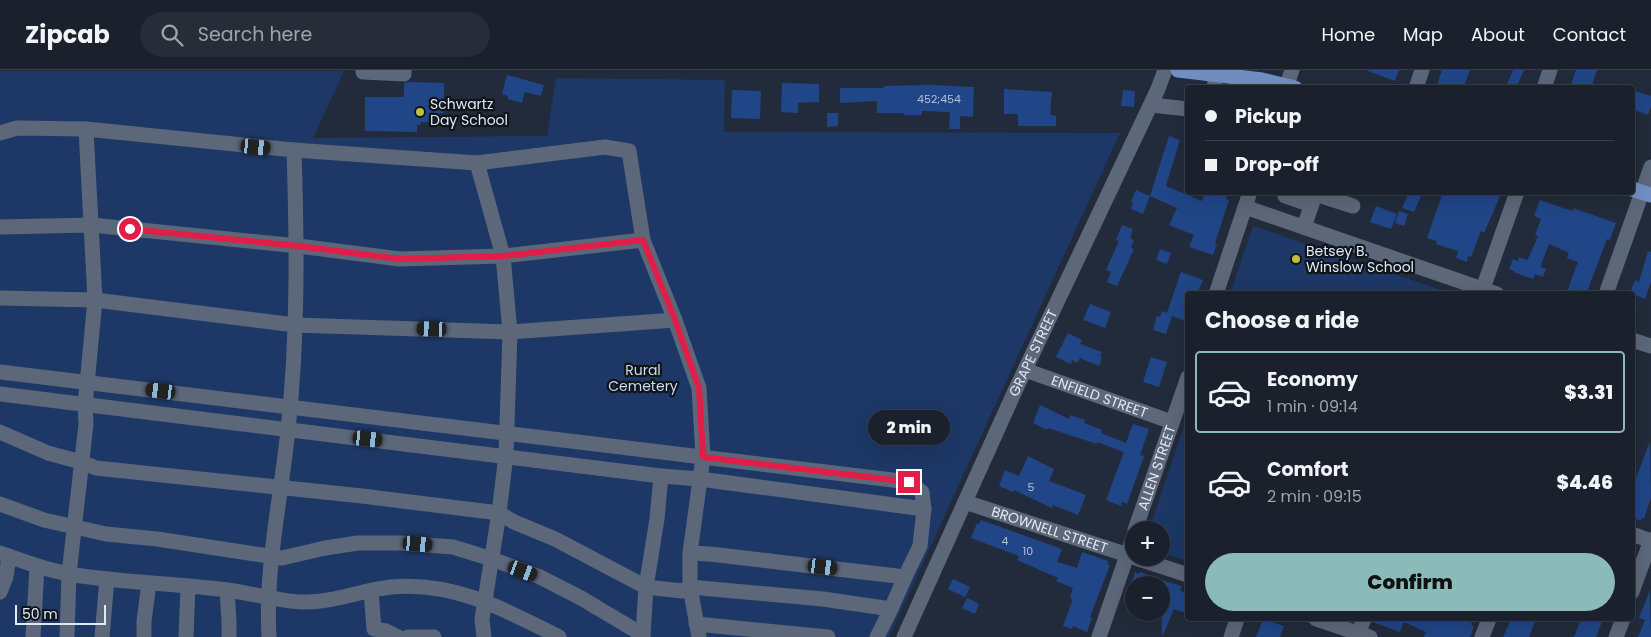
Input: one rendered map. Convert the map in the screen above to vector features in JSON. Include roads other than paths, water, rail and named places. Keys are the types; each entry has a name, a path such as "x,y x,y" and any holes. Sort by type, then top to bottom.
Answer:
{"main road":[{"path":"1178,70 1197,71 1215,81 1262,75 1284,85"}],"street":[{"path":"363,70 363,72 404,74 404,70"},
{"name":"GRAPE STREET","path":"904,637 1025,370 1151,105 1165,70"},
{"path":"1289,85 1292,70"},
{"path":"1417,85 1422,70"},
{"path":"1545,85 1550,70"},
{"path":"1151,105 1185,109"},
{"path":"0,133 17,128 86,130 294,150 477,163 605,147 629,151 643,240 675,320 699,388 703,457 690,553 690,587 697,631 828,637"},
{"path":"67,637 69,574 80,462 86,424 85,405 95,300 86,130"},
{"path":"268,637 269,597 280,486 288,430 295,325 298,246 294,150"},
{"path":"477,163 503,256 510,332 506,456 499,514 482,619 484,637"},
{"path":"1607,291 1651,167"},
{"path":"1217,291 1249,195"},
{"path":"1295,195 1314,197 1353,206"},
{"path":"1487,291 1516,195"},
{"path":"1304,227 1314,197"},
{"path":"1246,208 1484,291"},
{"path":"0,227 92,225 298,246 400,259 503,256 643,240"},
{"path":"0,298 95,300 295,325 510,332 675,320"},
{"path":"1635,341 1651,346"},
{"name":"ENFIELD STREET","path":"1025,370 1172,422"},
{"path":"0,372 909,482 922,492 924,509 920,546 877,637"},
{"name":"ALLEN STREET","path":"1139,521 1185,385"},
{"path":"0,394 661,476 700,479 924,509"},
{"path":"0,432 48,453 96,468 280,486 499,514 555,539 646,587 682,591 690,587 823,599 891,609"},
{"path":"0,504 44,520 106,534 166,540 282,558 358,543 401,543 453,547 538,576 581,598 643,636 646,587 661,476"},
{"name":"BROWNELL STREET","path":"965,502 1125,554"},
{"path":"1635,535 1651,540 1635,584"},
{"path":"690,553 905,578"},
{"path":"0,592 6,576 4,555 69,574 227,590 302,602 334,600 370,591 415,586 439,589 485,601 559,637"},
{"path":"33,637 37,566"},
{"path":"1099,637 1128,566"},
{"name":"BROWNELL STREET","path":"1161,566 1185,574"},
{"path":"102,637 107,579"},
{"path":"144,637 149,583"},
{"path":"186,637 188,587"},
{"path":"227,590 228,637"},
{"path":"370,591 371,633 386,631 398,637"},
{"path":"1231,637 1236,621"},
{"path":"1321,621 1362,636 1364,621"},
{"path":"1482,637 1488,621"},
{"path":"1616,637 1622,621"},
{"path":"408,637 434,637"}],"place":[{"name":"Schwartz Day School","path":"420,112"},
{"name":"Betsey B. Winslow School","path":"1296,259"}],"park label":[{"name":"Rural Cemetery","path":"643,378"}]}
